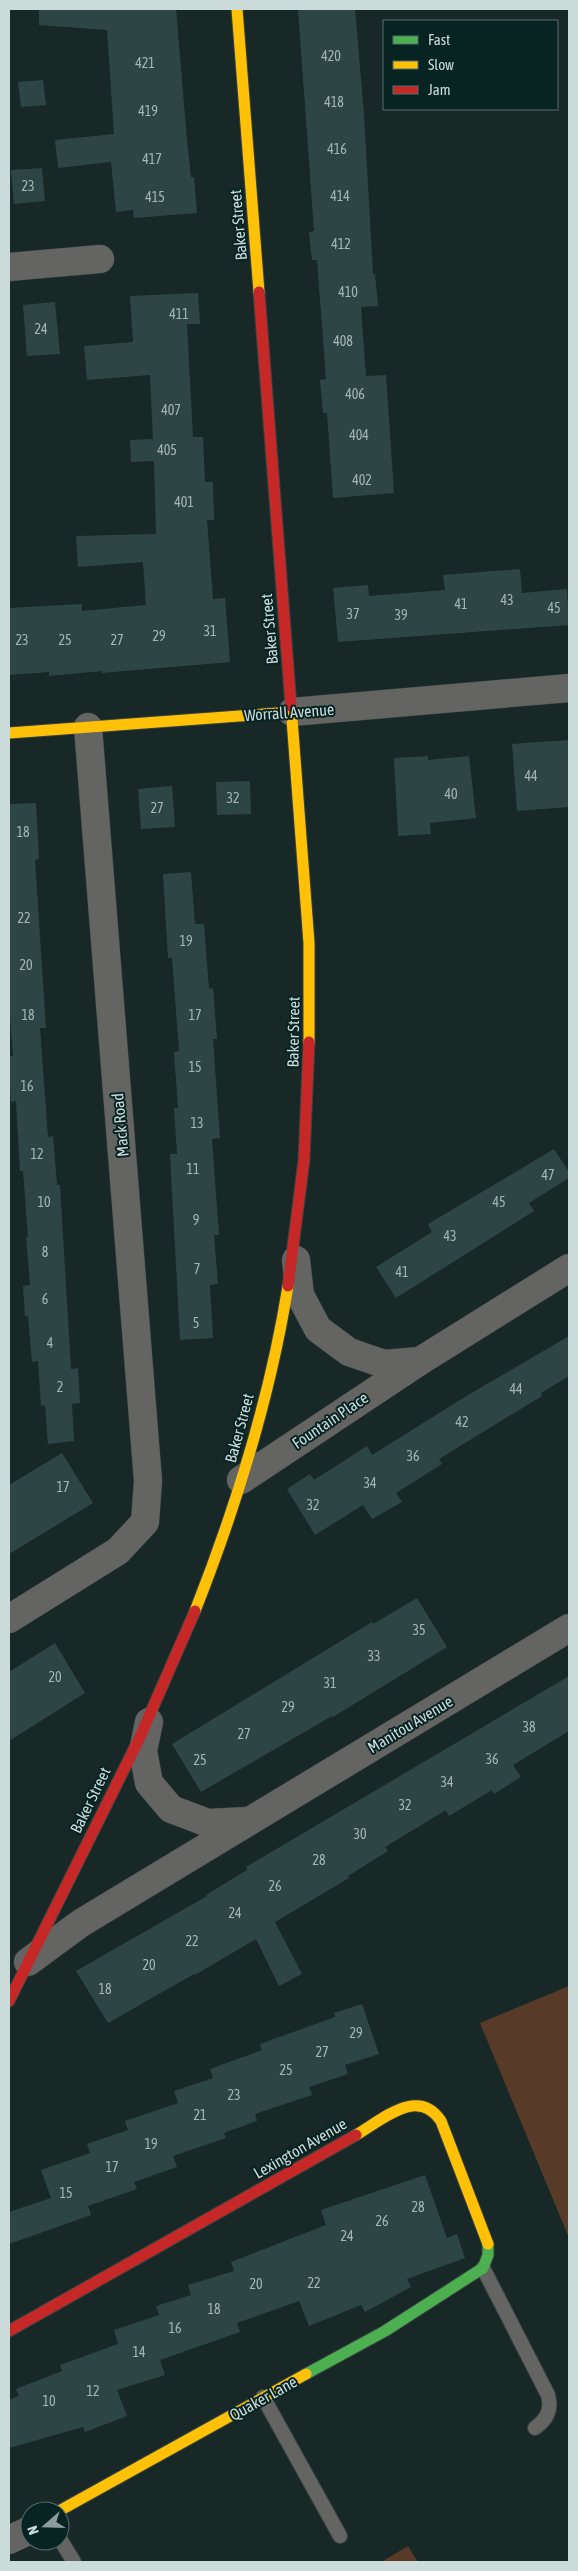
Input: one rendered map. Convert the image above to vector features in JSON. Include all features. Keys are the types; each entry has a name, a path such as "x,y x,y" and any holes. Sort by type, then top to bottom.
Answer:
{"main road":[{"name":"Baker Street","path":"9,2001 152,1711 209,1574 242,1480 279,1334 294,1239 307,1099 310,993 306,897 237,9"},
{"name":"Worrall Avenue","path":"9,733 292,712"},
{"name":"Lexington Avenue","path":"11,2331 405,2107 416,2103 426,2104 436,2112 441,2122 487,2241 489,2250 488,2261 483,2268"},
{"name":"Quaker Lane","path":"70,2505 385,2331 483,2268"}],"street":[{"path":"9,267 100,259"},
{"name":"Worrall Avenue","path":"292,712 569,688"},
{"name":"Mack Road","path":"9,1619 118,1551 145,1522 148,1481 88,727"},
{"name":"Fountain Place","path":"294,1239 300,1295 318,1329 349,1352 384,1364 420,1361"},
{"name":"Fountain Place","path":"242,1480 420,1361 569,1268"},
{"name":"Manitou Avenue","path":"28,1962 81,1923 569,1628"},
{"name":"Manitou Avenue","path":"152,1711 143,1751 149,1783 170,1809 208,1823 250,1820"}],"lane":[{"path":"483,2268 551,2404 549,2414 535,2428"},
{"path":"263,2398 340,2536"},
{"path":"67,2551 74,2562"}],"shaded area":[{"path":"569,1986 569,2238 480,2023"},
{"path":"408,2546 418,2562 381,2562"}],"building":[{"path":"39,9 176,9 187,140 191,177 194,177 197,213 134,218 133,210 116,212 111,162 58,168 55,140 114,134 107,30 39,25"},
{"path":"298,9 355,9 364,114 373,274 375,274 378,306 361,307 366,376 386,375 394,493 333,498 327,413 323,413 320,380 326,379 317,260 312,260 309,232 314,231"},
{"path":"43,80 46,105 21,107 18,82"},
{"path":"42,168 45,201 14,204 11,170"},
{"path":"198,293 200,324 187,324 193,437 203,437 205,482 213,482 214,520 207,520 213,599 225,598 230,662 102,673 102,671 49,676 49,672 9,675 9,608 82,604 82,611 146,605 143,562 78,567 76,536 156,534 154,461 131,462 130,440 153,439 150,375 87,380 84,346 133,342 130,296"},
{"path":"55,302 60,354 27,356 23,305"},
{"path":"520,569 522,593 567,589 569,625 338,642 333,588 368,585 369,596 445,590 443,575"},
{"path":"569,740 569,807 517,811 512,744"},
{"path":"428,756 428,760 469,756 476,818 430,823 431,834 398,836 394,758"},
{"path":"250,781 251,814 217,815 216,782"},
{"path":"172,786 175,827 141,829 138,789"},
{"path":"36,803 39,859 35,860 46,1028 40,1028 48,1137 53,1136 57,1185 60,1185 71,1369 78,1368 80,1403 72,1404 74,1441 48,1444 45,1405 41,1406 38,1361 32,1362 28,1316 25,1316 23,1286 30,1285 26,1237 28,1237 23,1171 20,1171 16,1101 11,1102 9,1073 9,1056 13,1056 9,1003 9,804"},
{"path":"191,872 195,924 204,924 209,989 213,988 217,1039 213,1039 220,1138 212,1139 219,1235 214,1235 218,1284 210,1285 213,1338 180,1340 170,1154 177,1154 174,1108 178,1108 174,1052 179,1051 172,958 168,958 163,874"},
{"path":"554,1149 569,1172 569,1178 529,1203 534,1211 396,1298 376,1267 432,1232 428,1224"},
{"path":"569,1336 569,1376 541,1393 542,1396 439,1459 442,1464 396,1493 402,1502 372,1519 363,1505 315,1535 287,1489 310,1474 314,1480 367,1446 372,1455 468,1395"},
{"path":"62,1453 93,1503 9,1554 9,1485"},
{"path":"417,1598 447,1647 333,1717 201,1792 172,1744 372,1622 373,1624"},
{"path":"55,1643 85,1693 9,1741 9,1672"},
{"path":"569,1676 569,1731 513,1765 521,1777 494,1794 492,1790 449,1816 446,1810 385,1847 388,1851 348,1876 349,1878 275,1922 302,1974 279,1986 256,1939 108,2023 76,1971 207,1896 247,1870 246,1867"},
{"path":"362,2004 379,2054 345,2065 348,2074 309,2087 312,2095 255,2114 257,2121 224,2133 226,2138 173,2156 177,2167 134,2182 137,2189 88,2206 91,2215 9,2244 9,2212 51,2198 41,2170 90,2153 87,2144 128,2130 125,2121 178,2103 174,2091 213,2078 210,2069 262,2050 260,2044 335,2017 334,2013"},
{"path":"425,2175 447,2238 457,2234 465,2258 407,2279 411,2287 365,2312 361,2305 309,2326 299,2301 237,2323 240,2332 160,2360 165,2375 117,2390 127,2416 85,2432 83,2427 9,2448 9,2400 19,2396 16,2389 62,2371 60,2365 118,2344 114,2330 159,2315 156,2306 191,2295 188,2285 234,2271 231,2262 326,2225 321,2210"}],"traffic: fast":[{"path":"306,2374 385,2331 483,2268 488,2255 488,2244"}],"traffic: slow":[{"path":"237,9 259,292"},
{"path":"291,706 309,943 309,1042"},
{"path":"9,733 292,712"},
{"path":"195,1611 238,1492 250,1451 272,1369 288,1286"},
{"path":"356,2135 400,2109 422,2106 432,2111 441,2121 488,2244"},
{"path":"70,2505 306,2374"}],"traffic: jam":[{"path":"259,292 291,706"},
{"path":"288,1286 304,1160 309,1042"},
{"path":"9,2001 140,1737 195,1611"},
{"path":"9,2331 356,2135"}]}
